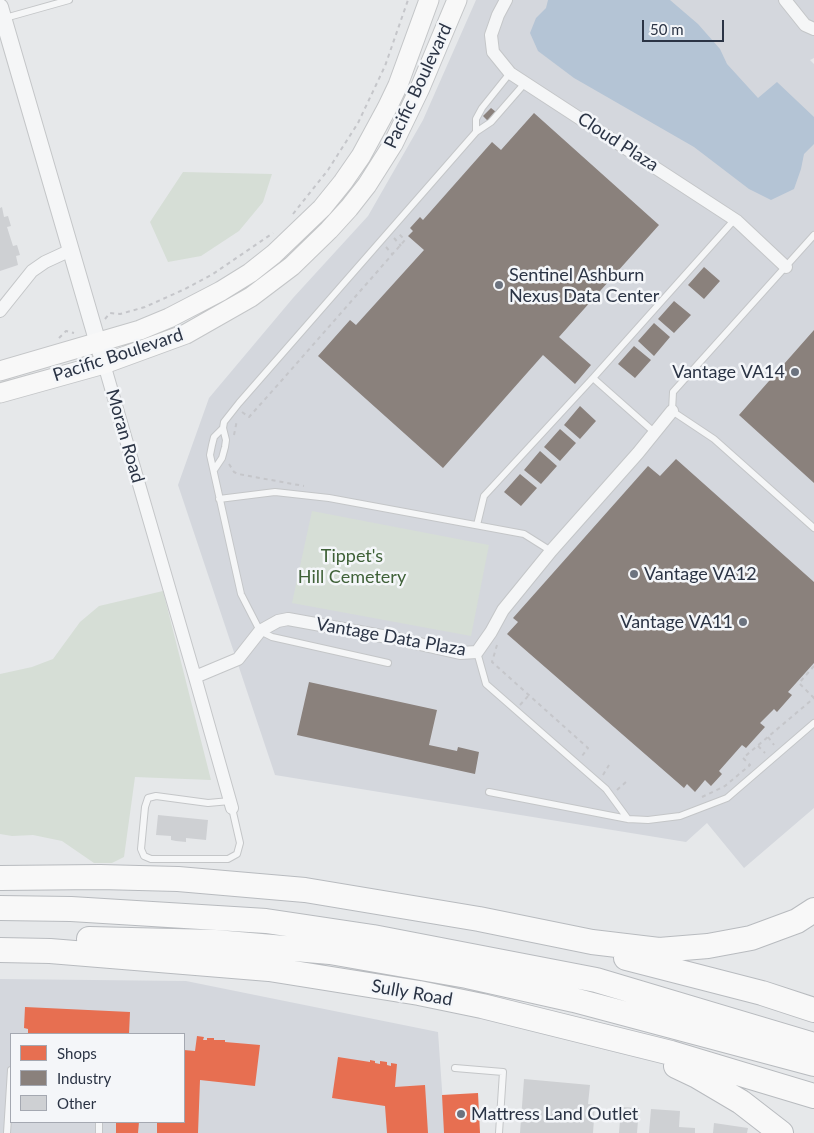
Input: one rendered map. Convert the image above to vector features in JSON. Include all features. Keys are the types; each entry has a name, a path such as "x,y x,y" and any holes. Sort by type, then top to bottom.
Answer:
{"highway":[{"path":"0,878 100,877 178,879 305,890 480,919 592,942 660,950 708,946 751,938 797,921 814,910"},
{"path":"0,908 71,908 266,921 373,937 596,980 814,1045"},
{"path":"480,919 762,993 814,1010"},
{"path":"0,948 36,938 216,942 330,952 467,976 574,1000 814,1064"},
{"name":"Sully Road","path":"0,948 270,968 419,993 615,1038 814,1096"},
{"path":"615,1038 698,1076 741,1102 781,1133"}],"main road":[{"name":"Pacific Boulevard","path":"0,371 96,333 140,330 169,318 221,291 250,273 272,255 322,208 343,182 360,156 387,108 407,65 429,0"},
{"name":"Pacific Boulevard","path":"0,393 104,364 186,334 251,297 292,266 329,230 367,185 393,144 420,88 457,0"}],"street":[{"name":"Cloud Plaza","path":"506,0 491,35 493,52 510,73 735,219 786,267"},
{"path":"785,0 806,25 814,29"},
{"name":"Moran Road","path":"2,12 231,805"},
{"path":"0,311 32,271 45,262 71,250"},
{"name":"Vantage Data Plaza","path":"195,676 238,659 260,631 278,621 288,619 393,638 460,653 477,652 503,610 551,551 638,453 672,411"}],"lane":[{"path":"2,12 69,0"},
{"path":"476,132 476,119 510,73"},
{"path":"214,470 222,458 225,448 224,422 239,403 476,132 491,122 525,83"},
{"path":"477,525 484,496 593,378 735,219"},
{"path":"814,235 674,392 672,411 714,439 814,528"},
{"path":"593,378 654,432"},
{"path":"223,428 214,437 210,455 241,594 260,631 272,637 290,642 388,663"},
{"path":"219,499 275,492 330,498 524,534 551,551"},
{"path":"477,652 486,684 606,789 628,819"},
{"path":"489,792 628,819 648,820 680,816 727,798 814,723"},
{"path":"156,796 231,805 240,843 237,854 228,859 151,859 144,856 142,849 145,807 148,798 156,796"},
{"path":"455,1068 503,1072 499,1133"},
{"path":"7,1133 10,1103"}],"path":[{"path":"291,216 328,170 358,123 385,66 408,0"},
{"path":"58,339 66,331 74,334 96,333 110,313 120,314 145,307 185,289 213,274 278,229"},
{"path":"233,437 242,412 249,418 406,240 399,235"},
{"path":"228,461 234,472 238,474 308,486"},
{"path":"498,645 492,662 588,748 582,756"},
{"path":"701,798 725,786 750,765 743,758 814,698 799,684 814,666"},
{"path":"516,710 529,695"},
{"path":"768,737 780,752"},
{"path":"758,746 771,760"},
{"path":"750,747 753,750"},
{"path":"607,779 602,774 609,765"},
{"path":"621,796 617,790 627,781"}],"shaded area":[{"path":"476,0 814,0 814,58 810,60 814,64 814,808 744,868 707,823 686,842 275,775 178,485 209,398 293,298 368,216 423,120"},
{"path":"0,979 186,981 438,1032 445,1133 0,1133"}],"green space":[{"path":"183,172 272,174 263,202 239,231 201,256 168,262 150,222"},
{"name":"Tippet's Hill Cemetery","path":"312,511 489,545 471,636 292,603"},
{"path":"163,591 211,780 135,777 124,857 112,863 94,863 62,841 33,835 12,836 0,834 0,674 32,667 53,659 80,622 99,606"}],"water":[{"path":"548,0 670,0 698,24 720,49 727,64 758,98 777,82 814,117 814,144 804,154 794,189 771,200 749,189 694,147 574,78 538,51 530,33 536,18 546,8"}],"building: Shops":[{"path":"25,1007 130,1012 129,1033 28,1033 28,1029 24,1028"},
{"path":"197,1036 204,1037 203,1040 214,1038 214,1040 225,1040 225,1042 260,1045 255,1086 200,1080 198,1133 157,1133 157,1123 185,1123 185,1050 195,1051"},
{"path":"338,1057 370,1062 370,1060 380,1064 380,1061 387,1062 387,1065 391,1066 391,1063 397,1064 395,1087 425,1085 428,1133 387,1133 385,1106 332,1098"},
{"name":"Mattress Land Outlet","path":"478,1093 480,1133 444,1133 442,1095"},
{"path":"116,1123 139,1123 138,1133 116,1133"}],"building: Industry":[{"path":"491,108 496,112 488,121 483,116"},
{"name":"Sentinel Ashburn Nexus Data Center","path":"534,113 659,225 559,337 591,365 575,384 543,355 443,468 318,356 350,320 356,325 424,250 408,236 413,231 410,228 420,217 423,220 492,142 501,150"},
{"path":"704,267 720,281 704,299 688,285"},
{"path":"674,301 691,315 674,333 658,319"},
{"path":"654,323 670,337 654,356 638,341"},
{"name":"Vantage VA14","path":"814,330 814,483 739,415"},
{"path":"634,346 651,360 635,378 618,364"},
{"path":"580,406 596,421 580,439 564,425"},
{"path":"560,429 576,443 560,461 544,447"},
{"path":"540,451 557,466 541,484 524,470"},
{"path":"676,459 814,582 814,663 788,692 792,695 777,712 774,709 760,723 765,727 746,748 742,745 719,771 722,774 711,786 705,780 695,792 687,784 684,788 507,634 518,622 513,618 648,466 660,476"},
{"path":"520,474 537,488 521,506 504,492"},
{"path":"309,682 437,710 429,745 457,751 458,747 479,752 475,774 297,735"}],"building: Other":[{"path":"2,207 4,217 8,216 11,226 7,227 13,246 17,245 20,255 16,256 18,265 0,271 0,208"},
{"path":"158,815 208,820 206,840 186,838 186,842 171,840 171,836 156,835"},
{"path":"524,1079 590,1085 588,1104 595,1105 593,1133 520,1133"},
{"path":"621,1107 639,1108 637,1133 619,1133"},
{"path":"651,1109 680,1111 679,1127 695,1128 695,1133 649,1133"},
{"path":"714,1123 748,1128 747,1133 713,1133"}],"place":[{"name":"Sentinel Ashburn Nexus Data Center","path":"499,285"},
{"name":"Vantage VA14","path":"795,372"},
{"name":"Vantage VA12","path":"634,574"},
{"name":"Vantage VA11","path":"743,622"},
{"name":"Mattress Land Outlet","path":"461,1114"}]}
